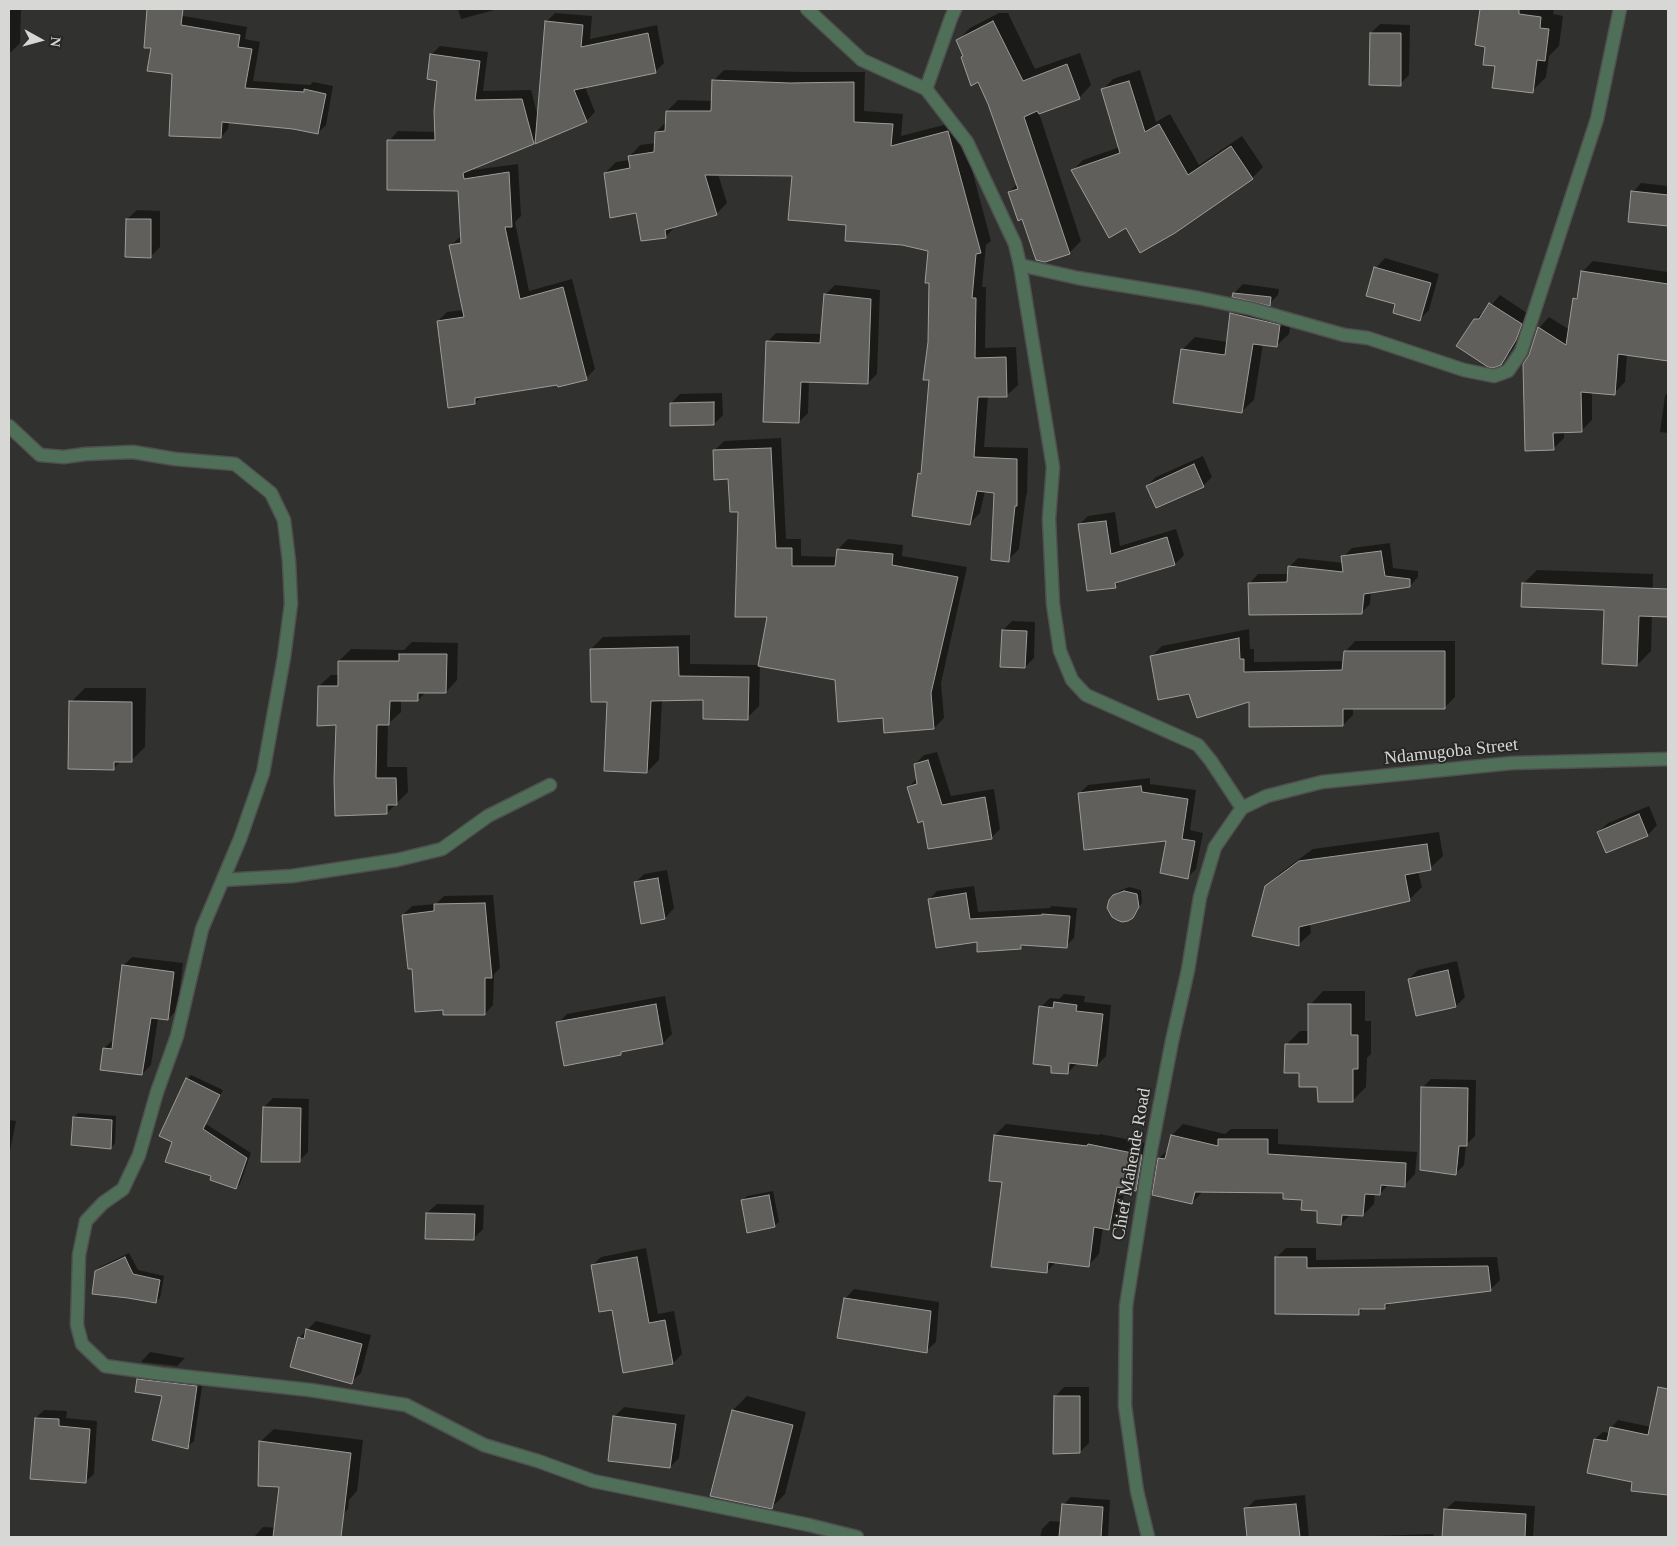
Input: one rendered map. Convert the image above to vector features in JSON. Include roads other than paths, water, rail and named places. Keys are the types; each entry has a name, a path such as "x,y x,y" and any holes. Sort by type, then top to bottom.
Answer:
{"street":[{"path":"807,9 862,60 926,89 967,142 1015,244 1053,467 1049,519 1053,604 1060,651 1072,680 1086,695 1198,745 1211,760 1242,808"},
{"path":"926,89 955,9"},
{"path":"1020,265 1078,278 1199,298 1252,309 1344,335 1368,338 1464,370 1494,376 1508,371 1521,352 1597,119 1620,9"},
{"path":"9,426 40,455 64,457 134,452 175,459 235,464 271,493 284,520 289,561 291,604 284,657 263,773 240,839 202,929 177,1036 157,1092 138,1155 123,1189 103,1203 86,1222 79,1255 77,1325 82,1344 105,1366 310,1390 406,1406 484,1444 593,1481 809,1525 857,1537"},
{"name":"Ndamugoba Street","path":"1242,808 1267,796 1322,782 1512,763 1668,759"},
{"path":"223,880 302,874 397,860 442,849 488,816 550,785"},
{"name":"Chief Mahende Road","path":"1148,1537 1137,1491 1125,1406 1126,1306 1151,1150 1188,970 1200,897 1215,848 1242,808"}]}
